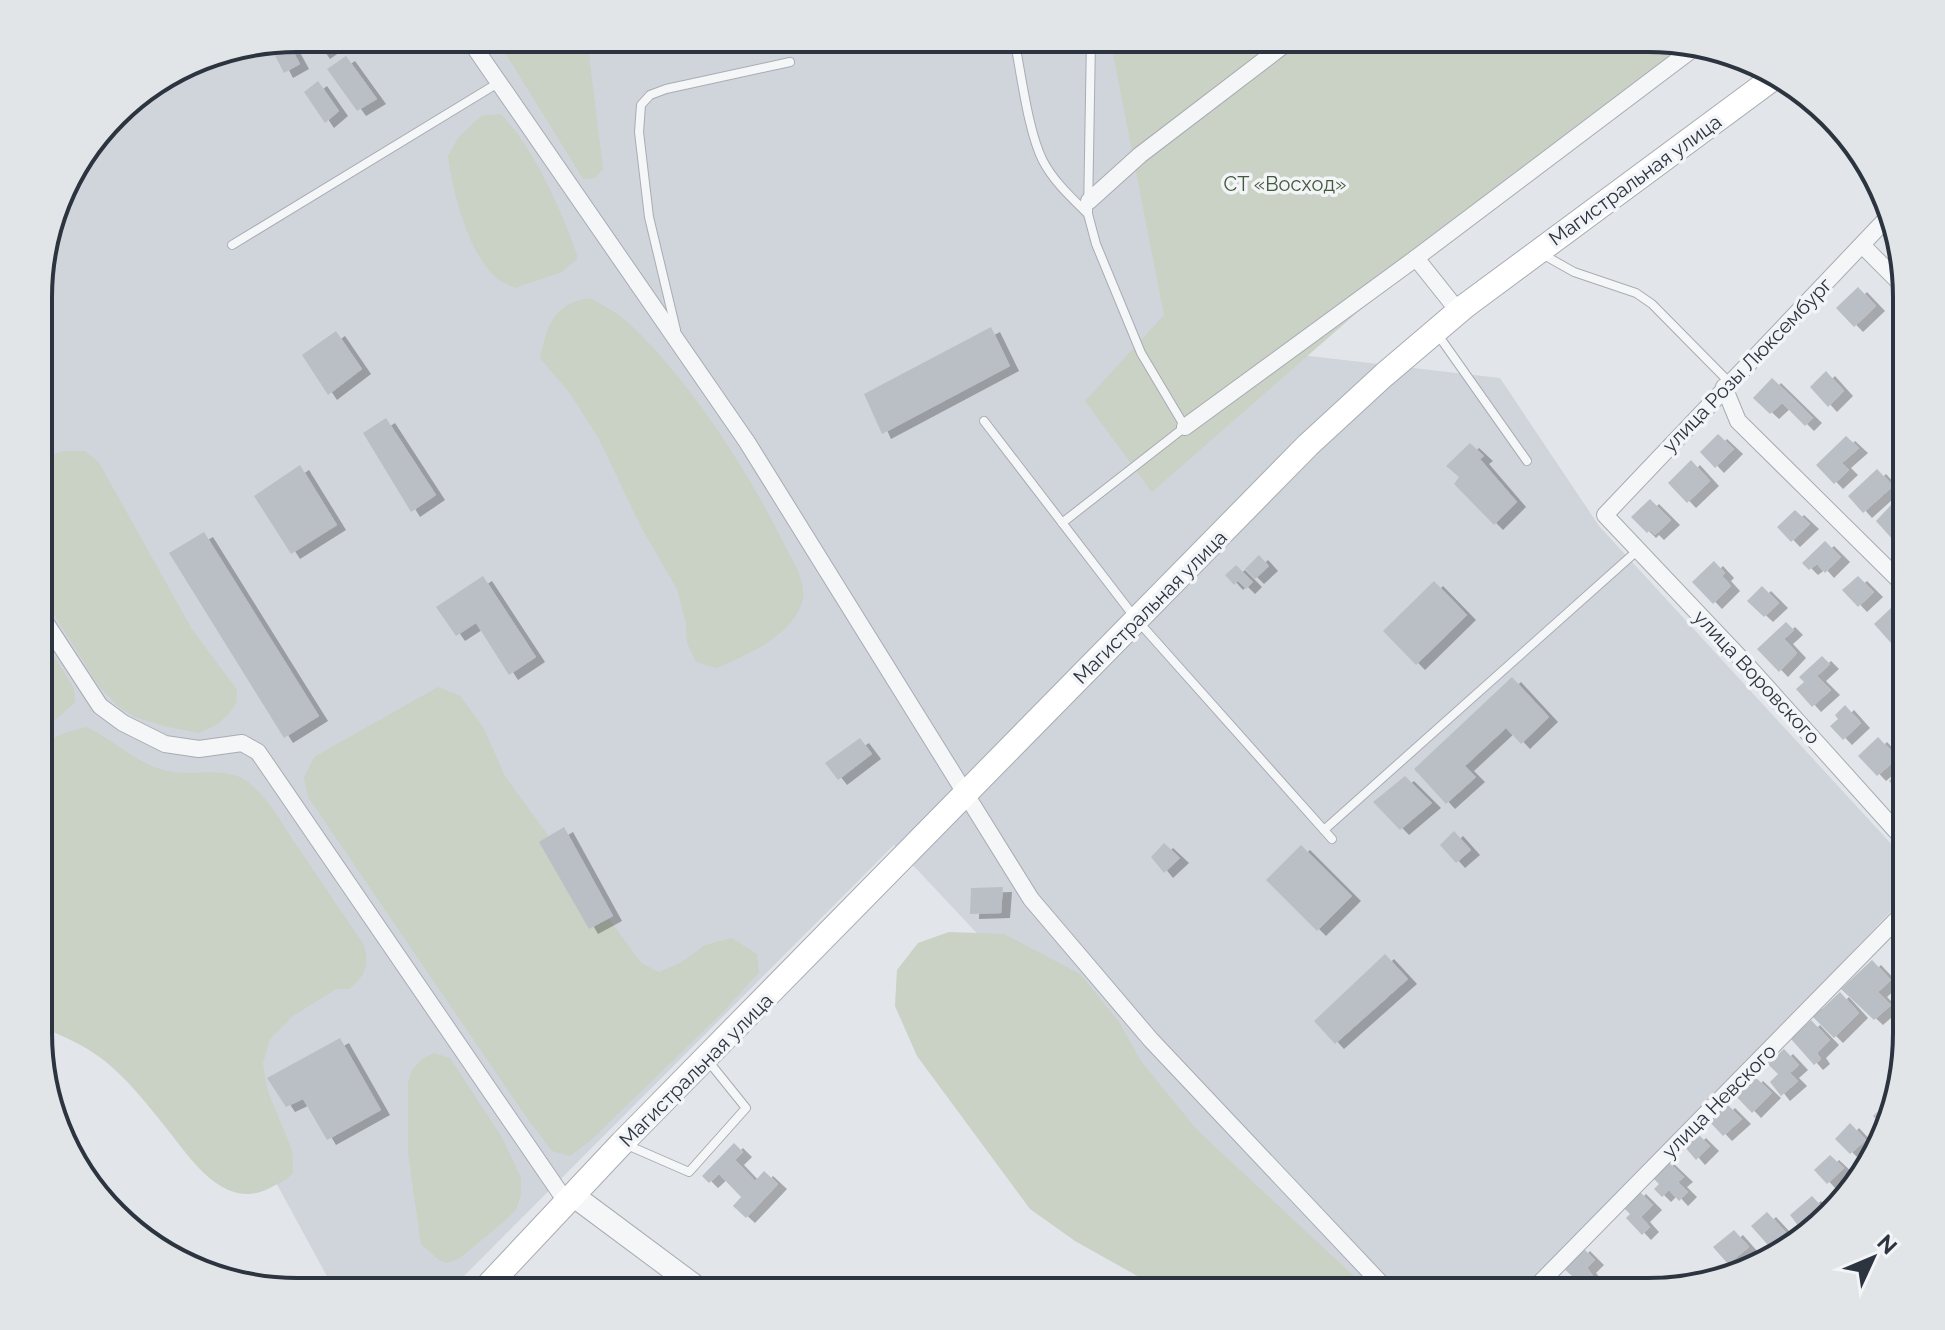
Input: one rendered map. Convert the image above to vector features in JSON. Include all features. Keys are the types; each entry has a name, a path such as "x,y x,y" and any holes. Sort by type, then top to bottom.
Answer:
{"main road":[{"name":"Магистральная улица","path":"496,1277 622,1143 1308,445 1459,312 1766,83"}],"street":[{"path":"478,52 747,442 1031,899 1151,1040 1376,1278"},
{"path":"1088,208 1140,155 1274,53"},
{"path":"1185,427 1684,56"},
{"name":"улица Розы Люксембург","path":"1605,515 1726,384 1882,225"},
{"path":"1863,246 1891,274"},
{"path":"1416,258 1459,312"},
{"path":"1726,384 1738,421 1892,573"},
{"name":"улица Воровского","path":"1605,515 1746,664 1892,826"},
{"path":"52,633 100,706 123,723 165,744 199,749 242,743 258,752 570,1200 682,1277"},
{"name":"улица Невского","path":"1545,1278 1892,924"}],"lane":[{"path":"1017,53 1041,158 1054,179 1088,208"},
{"path":"1062,523 1185,427 1141,353 1096,244 1088,208 1091,53"},
{"path":"680,347 649,217 639,132 641,105 650,95 666,89 790,62"},
{"path":"232,245 499,82"},
{"path":"1538,251 1574,272 1636,293 1652,304 1726,384"},
{"path":"1435,332 1527,461"},
{"path":"984,421 1136,619 1332,839"},
{"path":"1324,830 1638,550"},
{"path":"622,1143 689,1172 746,1108 706,1059"}],"shaded area":[{"path":"297,52 1162,53 1189,342 1500,378 1599,526 1892,845 1892,910 1545,1278 1301,1278 894,845 463,1277 327,1277 53,772 52,297 60,234 85,175 103,148 136,113 175,85 234,60"}],"green space":[{"path":"505,52 589,52 603,169 595,178 583,179"},
{"name":"СТ «Восход»","path":"1113,53 1664,53 1693,57 1401,274 1152,492 1085,401 1164,315"},
{"path":"501,114 525,145 546,182 578,258 562,272 515,288 498,279 478,255 458,204 448,156 458,138 481,116"},
{"path":"590,298 635,329 697,402 752,485 801,579 802,603 788,626 766,643 716,668 696,662 687,643 686,623 677,589 642,529 599,439 569,392 540,358 554,318 567,305"},
{"path":"85,451 99,463 192,629 237,690 236,703 216,725 199,733 163,726 135,717 120,708 98,685 52,612 52,454"},
{"path":"52,654 74,688 75,702 53,721"},
{"path":"438,687 460,696 483,727 505,776 641,963 659,972 680,963 705,945 732,938 757,954 759,972 724,1011 590,1141 570,1156 552,1151 529,1121 308,797 304,778 314,757"},
{"path":"86,727 161,769 182,773 229,774 245,780 273,809 364,945 365,970 355,984 349,989 336,989 293,1016 270,1039 263,1063 267,1089 292,1150 293,1173 268,1189 251,1194 235,1192 207,1176 121,1075 97,1055 53,1032 53,739"},
{"path":"949,932 1004,934 1080,974 1119,1022 1141,1061 1197,1130 1356,1278 1140,1278 1075,1241 1030,1209 917,1056 895,1006 897,970 918,943"},
{"path":"434,1053 450,1058 503,1139 521,1178 521,1194 516,1210 460,1258 447,1263 421,1244 408,1153 408,1082 412,1070 423,1058"}],"building":[{"path":"294,52 300,64 284,73 274,53"},
{"path":"346,56 377,99 357,111 327,69"},
{"path":"318,81 339,111 325,123 304,92"},
{"path":"1858,287 1876,306 1854,327 1836,308"},
{"path":"991,327 1010,366 882,434 864,394"},
{"path":"336,331 362,369 328,395 302,355"},
{"path":"1826,371 1844,391 1828,407 1810,387"},
{"path":"1772,378 1813,418 1805,426 1782,403 1770,414 1753,398"},
{"path":"386,418 436,495 411,512 363,433"},
{"path":"1718,434 1734,449 1715,468 1700,452"},
{"path":"1846,436 1859,448 1842,463 1849,470 1834,484 1816,465"},
{"path":"1470,443 1484,456 1480,459 1517,502 1494,525 1454,484 1459,477 1446,466"},
{"path":"1691,460 1710,481 1687,503 1668,483"},
{"path":"300,465 337,525 291,554 254,496"},
{"path":"1877,469 1892,485 1863,513 1848,496"},
{"path":"1650,499 1671,520 1655,535 1650,530 1647,533 1631,517"},
{"path":"1892,506 1892,539 1876,521"},
{"path":"1795,510 1810,524 1791,542 1777,527"},
{"path":"204,532 319,716 284,738 169,553"},
{"path":"1825,541 1841,557 1825,573 1817,564 1809,570 1802,563"},
{"path":"1259,555 1269,566 1255,579 1245,569"},
{"path":"1714,561 1731,586 1713,604 1692,582"},
{"path":"1236,565 1253,582 1246,589 1238,581 1234,585 1225,575"},
{"path":"483,576 536,657 509,675 476,623 456,636 436,607"},
{"path":"1858,576 1874,592 1858,607 1842,590"},
{"path":"1434,581 1467,615 1416,665 1383,631"},
{"path":"1762,586 1779,603 1764,617 1747,601"},
{"path":"1892,609 1891,643 1874,624"},
{"path":"1786,622 1794,630 1784,639 1797,653 1779,672 1757,649"},
{"path":"1822,656 1830,664 1817,676 1831,690 1812,707 1796,689 1804,682 1799,677"},
{"path":"1512,677 1549,717 1521,744 1506,728 1465,766 1476,777 1446,804 1414,769"},
{"path":"1845,705 1861,723 1843,740 1830,726 1838,719 1835,715"},
{"path":"1878,737 1892,752 1892,763 1877,776 1858,756"},
{"path":"860,738 872,754 838,780 825,763"},
{"path":"1405,776 1432,803 1400,830 1373,802"},
{"path":"564,827 613,916 589,929 539,842"},
{"path":"1454,831 1471,850 1456,863 1440,845"},
{"path":"1164,843 1180,858 1164,873 1151,857"},
{"path":"1301,845 1352,896 1317,931 1266,880"},
{"path":"1003,887 1001,913 970,914 971,888"},
{"path":"1385,954 1408,979 1335,1044 1314,1021"},
{"path":"1872,960 1891,980 1878,992 1891,1005 1874,1020 1841,989"},
{"path":"1840,992 1859,1013 1834,1038 1811,1015"},
{"path":"1811,1020 1830,1040 1817,1053 1821,1059 1814,1065 1791,1039"},
{"path":"340,1038 381,1110 327,1140 303,1099 286,1107 267,1078"},
{"path":"1784,1049 1799,1065 1790,1073 1798,1081 1781,1096 1770,1082 1778,1074 1768,1064"},
{"path":"1754,1076 1772,1093 1752,1113 1735,1095"},
{"path":"1726,1103 1742,1119 1723,1136 1708,1120"},
{"path":"1850,1123 1866,1140 1850,1154 1835,1139"},
{"path":"1697,1133 1710,1146 1696,1160 1684,1146"},
{"path":"734,1143 743,1152 735,1160 755,1181 764,1171 778,1184 746,1218 733,1206 741,1197 719,1174 709,1183 702,1176"},
{"path":"1830,1155 1844,1168 1827,1184 1814,1170"},
{"path":"1665,1159 1684,1177 1678,1182 1688,1192 1679,1201 1669,1190 1662,1197 1654,1189 1659,1184 1650,1175"},
{"path":"1637,1189 1653,1205 1641,1217 1650,1227 1642,1235 1626,1218 1630,1214 1621,1205"},
{"path":"1812,1196 1821,1206 1798,1226 1790,1215"},
{"path":"1767,1212 1788,1234 1769,1246 1751,1226"},
{"path":"1734,1230 1749,1247 1728,1264 1713,1247"},
{"path":"1581,1246 1595,1260 1587,1268 1593,1276 1591,1278 1574,1278 1561,1266"}]}
